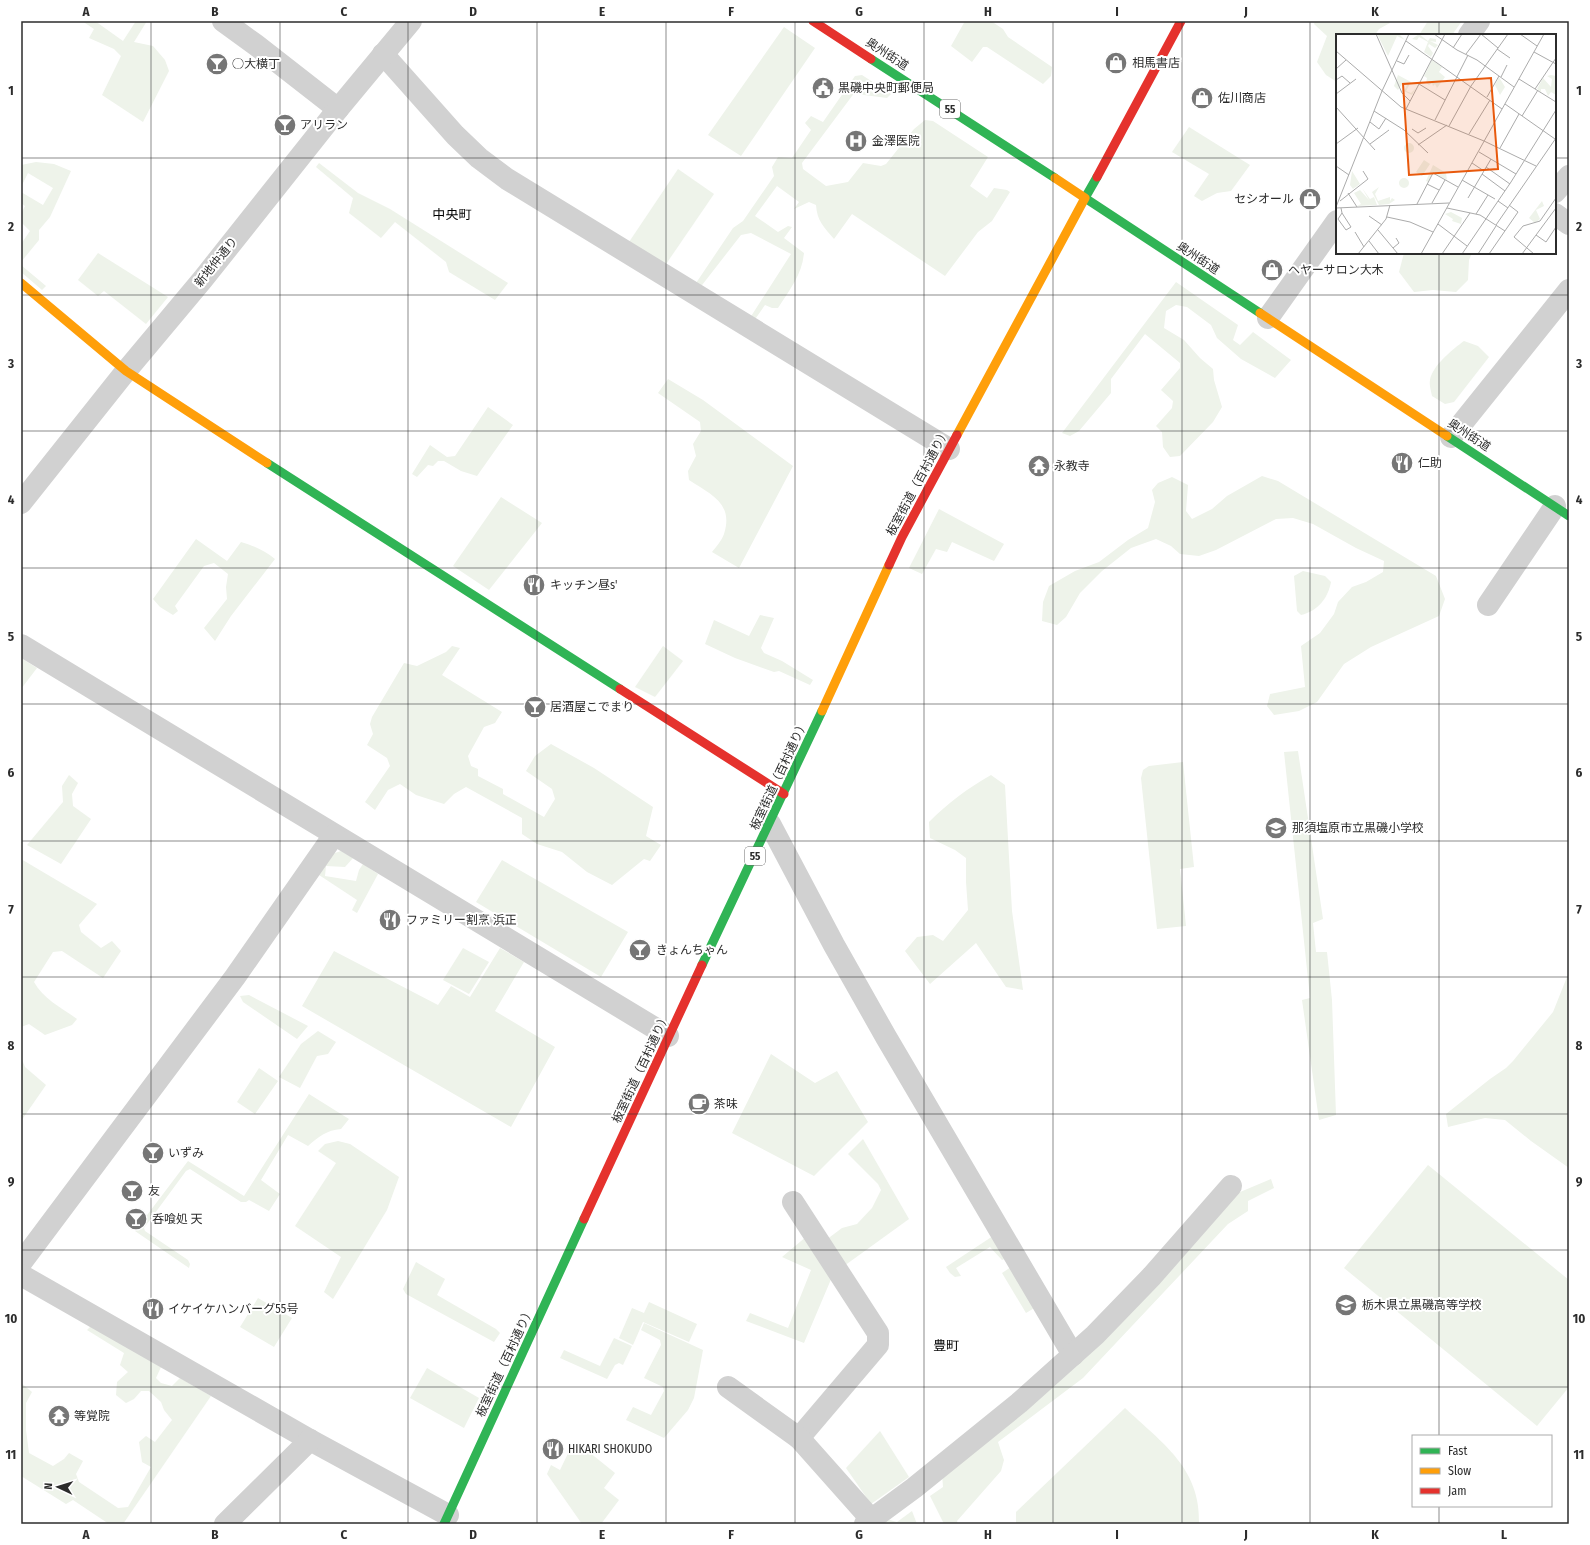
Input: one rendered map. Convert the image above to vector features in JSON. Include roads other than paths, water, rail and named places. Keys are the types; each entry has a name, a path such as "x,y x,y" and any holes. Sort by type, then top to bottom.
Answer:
{"main road":[{"name":"奥州街道","path":"813,21 1562,511"},
{"name":"板室街道（百村通り）","path":"446,1520 668,1036 770,824 902,537 1181,21"},
{"path":"21,283 126,371 358,524 784,794"}],"street":[{"path":"223,21 338,109"},
{"name":"新地仲通り","path":"21,503 126,371 203,279 338,109 411,21"},
{"path":"1470,34 1479,21"},
{"path":"384,54 455,135 479,158 507,179 949,449"},
{"path":"1556,191 1569,176"},
{"path":"1556,215 1569,224"},
{"path":"1268,318 1336,222"},
{"path":"1451,437 1569,290"},
{"path":"1488,605 1562,511"},
{"path":"21,645 668,1036"},
{"path":"770,824 878,1024 1073,1355"},
{"path":"21,1263 235,976 334,835"},
{"path":"728,1387 799,1438 868,1522 914,1488 1019,1403 1095,1335 1152,1276 1231,1186"},
{"path":"793,1202 878,1333 878,1345 799,1438"},
{"path":"21,1275 310,1440 446,1520"},
{"path":"225,1524 310,1440"}],"place":[{"name":"相馬書店","path":"1116,63"},
{"name":"○大横丁","path":"217,64"},
{"name":"黒磯中央町郵便局","path":"823,88"},
{"name":"佐川商店","path":"1202,98"},
{"name":"アリラン","path":"285,125"},
{"name":"金澤医院","path":"856,141"},
{"name":"セシオール","path":"1310,199"},
{"name":"ヘヤーサロン大木","path":"1272,270"},
{"name":"仁助","path":"1402,463"},
{"name":"永教寺","path":"1039,466"},
{"name":"キッチン昼s'","path":"534,585"},
{"name":"居酒屋こでまり","path":"535,707"},
{"name":"那須塩原市立黒磯小学校","path":"1276,828"},
{"name":"ファミリー割烹 浜正","path":"390,920"},
{"name":"きょんちゃん","path":"640,950"},
{"name":"茶味","path":"699,1104"},
{"name":"いずみ","path":"153,1153"},
{"name":"友","path":"132,1191"},
{"name":"呑喰処 天","path":"136,1219"},
{"name":"栃木県立黒磯高等学校","path":"1346,1305"},
{"name":"イケイケハンバーグ55号","path":"153,1309"},
{"name":"等覚院","path":"59,1416"},
{"name":"HIKARI SHOKUDO","path":"553,1449"}],"district":[{"name":"中央町","path":"452,214"},
{"name":"豊町","path":"946,1345"}]}
